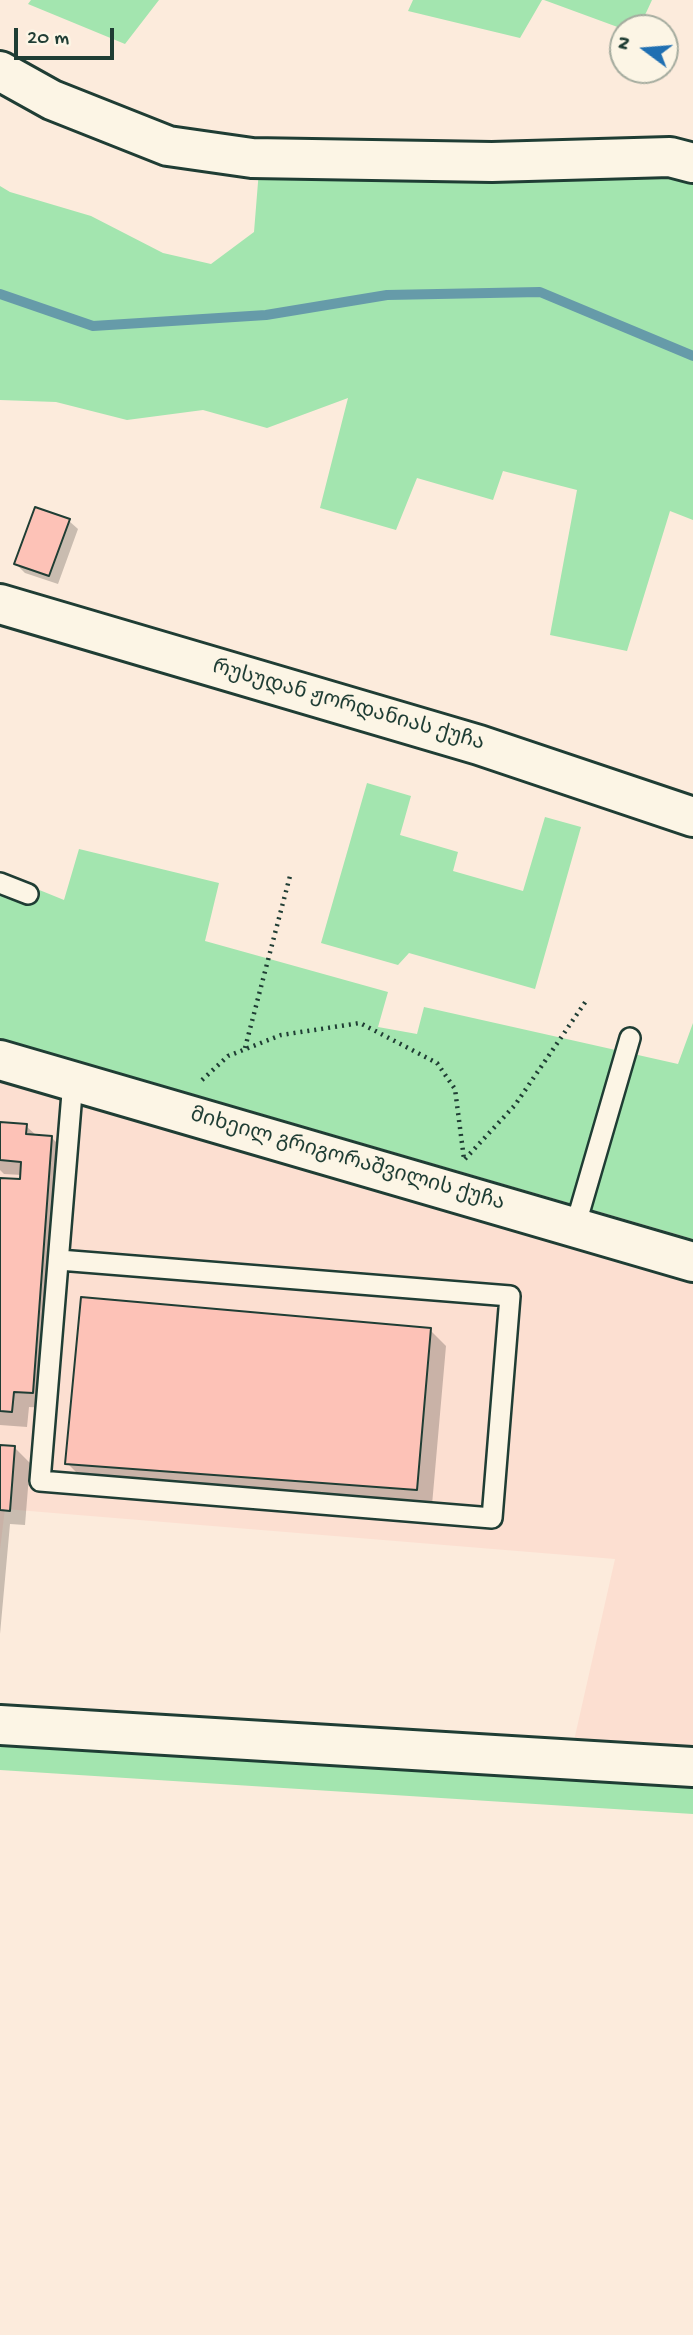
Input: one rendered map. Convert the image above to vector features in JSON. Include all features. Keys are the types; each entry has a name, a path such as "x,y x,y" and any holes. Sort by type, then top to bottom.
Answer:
{"street":[{"path":"0,71 52,100 168,146 252,159 492,162 670,157 693,163"},
{"name":"რუსუდან ჟორდანიას ქუჩა","path":"0,604 479,745 693,817"},
{"name":"მიხეილ გრიგორაშვილის ქუჩა","path":"0,1060 171,1110 451,1174 575,1227 693,1262"},
{"path":"0,1724 693,1767"}],"lane":[{"path":"0,883 28,894"},
{"path":"575,1227 630,1038"},
{"path":"59,1260 510,1296 492,1518 40,1481 73,1081"}],"path":[{"path":"245,1049 290,876"},
{"path":"451,1174 514,1105 586,1001"},
{"path":"171,1110 228,1056 281,1035 360,1023 437,1063 455,1089 451,1174"}],"shaded area":[{"path":"0,1081 693,1279 693,1752 573,1745 615,1559 5,1509 0,1550"}],"green space":[{"path":"31,0 159,0 125,44 28,4"},
{"path":"413,0 542,0 520,38 408,11"},
{"path":"544,0 652,0 646,14 609,14 609,24"},
{"path":"259,170 693,175 693,520 670,511 627,651 550,635 577,490 503,471 493,500 417,478 396,530 320,508 348,398 267,428 203,410 127,420 56,402 0,400 0,186 10,192 91,216 163,253 211,264 254,232"},
{"path":"367,783 411,796 400,835 458,852 453,871 523,891 545,817 581,827 535,989 409,953 398,965 321,943"},
{"path":"79,849 219,883 205,941 388,992 378,1027 417,1034 424,1007 678,1064 693,1023 693,1239 0,1038 0,874 64,900"},
{"path":"0,1739 693,1778 693,1814 0,1770"}],"building":[{"path":"35,507 70,519 49,576 14,564"},
{"path":"0,1122 27,1124 26,1134 52,1136 33,1393 14,1392 12,1412 0,1411 0,1178 20,1179 21,1162 0,1160"},
{"path":"81,1297 431,1328 417,1490 65,1464"},
{"path":"0,1445 15,1446 10,1511 0,1510"}],"waterway":[{"path":"0,294 93,326 266,315 387,295 540,292 693,356"}]}
